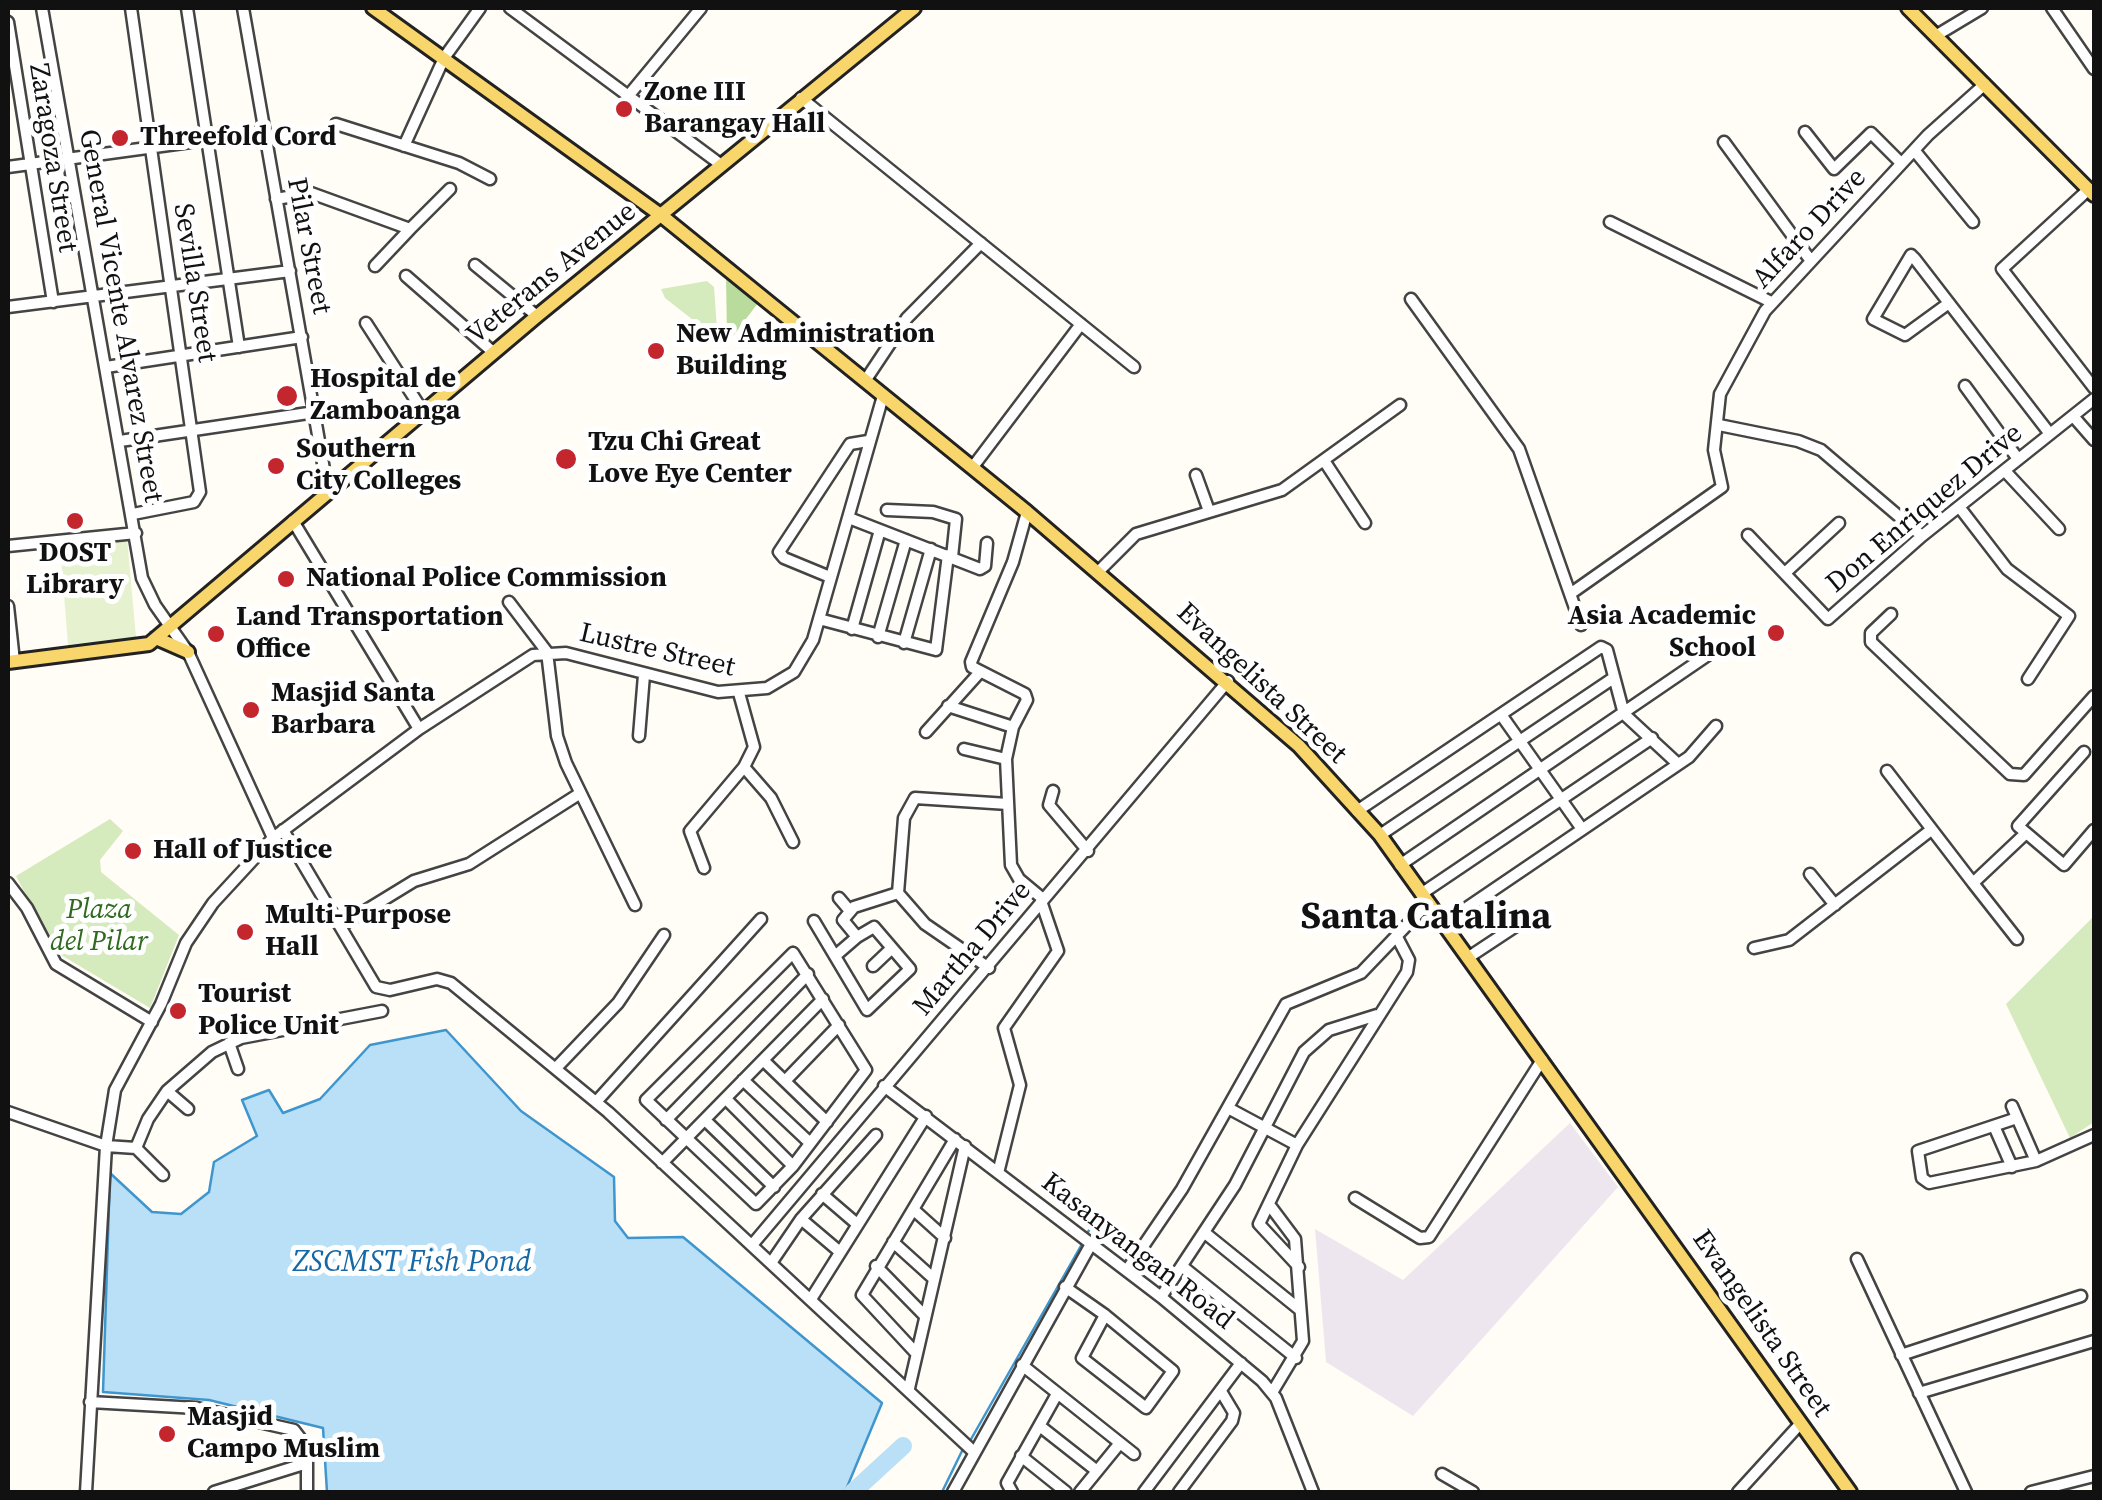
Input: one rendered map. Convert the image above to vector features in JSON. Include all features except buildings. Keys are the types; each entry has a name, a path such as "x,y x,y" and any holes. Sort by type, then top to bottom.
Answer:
{"main road":[{"name":"Evangelista Street","path":"373,8 662,216 1027,512 1299,746 1380,836 1850,1492"},
{"name":"Veterans Avenue","path":"11,662 132,649 156,638 536,316 914,8"},
{"path":"1908,8 2092,192"},
{"path":"156,638 188,652"}],"street":[{"name":"General Vicente Alvarez Street","path":"42,8 148,593 188,652 273,838"},
{"name":"Sevilla Street","path":"131,8 193,429 198,498 133,514"},
{"path":"187,8 238,346"},
{"name":"Pilar Street","path":"242,8 328,492"},
{"path":"404,146 444,58 480,8"},
{"path":"510,8 720,164"},
{"path":"630,96 701,8"},
{"path":"1937,35 1982,8"},
{"path":"2052,8 2094,69"},
{"name":"Zaragoza Street","path":"8,22 53,302"},
{"name":"Alfaro Drive","path":"1570,594 1722,487 1714,450 1720,394 1771,302 1914,150 1985,84"},
{"path":"801,98 1134,366"},
{"path":"336,124 460,164 490,179"},
{"path":"8,167 264,132"},
{"path":"1805,132 1834,169 1871,133 1901,164"},
{"path":"1724,142 1811,261"},
{"path":"1914,150 1972,222"},
{"path":"376,266 450,189"},
{"path":"2092,192 2002,270 2094,388"},
{"path":"276,199 311,193 410,229"},
{"path":"1610,222 1771,302"},
{"path":"865,382 907,318 980,243"},
{"path":"1949,303 1904,335 1874,322 1908,255 1949,303 2050,434"},
{"path":"474,265 536,316"},
{"path":"8,307 290,271"},
{"path":"406,276 493,352"},
{"path":"1411,299 1520,449 1581,625"},
{"path":"366,324 424,413"},
{"path":"972,468 1081,324"},
{"path":"106,367 302,337"},
{"path":"1966,386 2018,459"},
{"name":"Lustre Street","path":"86,1492 106,1146 118,1080 152,1022 196,926 225,888 273,838 419,729 522,660 547,652 594,659 644,675 739,693 768,688 799,668 819,619 883,396"},
{"name":"Don Enriquez Drive","path":"1748,535 1828,618 1922,536 2094,398"},
{"path":"1098,572 1136,534 1282,490 1400,405"},
{"path":"120,441 315,412"},
{"path":"2073,416 2094,440"},
{"path":"1719,425 1798,441 1821,450 1922,536"},
{"path":"830,577 784,558 779,552 850,444 868,441"},
{"path":"1326,462 1365,523"},
{"path":"2004,471 2059,529"},
{"path":"1196,475 1209,511"},
{"path":"1960,508 2007,568 2069,616 2028,679"},
{"path":"819,619 933,651 938,647 950,556 959,524 956,519 933,512 887,510"},
{"path":"998,1172 1020,1085 1004,1028 1058,951 1042,900 1019,879 1011,865 1006,758 1014,727 1027,700 1025,694 980,672 971,662 1013,562 1027,512"},
{"path":"848,518 983,568 987,542"},
{"path":"293,521 419,729"},
{"path":"1784,573 1840,523"},
{"path":"852,629 880,530"},
{"path":"8,546 136,534"},
{"path":"878,637 906,540"},
{"path":"904,643 931,549"},
{"path":"508,602 547,652 557,736 579,794 636,905"},
{"path":"8,606 11,662"},
{"path":"1891,614 1871,633 1872,642 2010,774 2024,775 2094,696"},
{"path":"1357,811 1601,647 1606,650 1624,714 1678,764"},
{"path":"1400,865 1718,648"},
{"path":"926,732 980,672"},
{"path":"639,736 644,675"},
{"path":"1380,836 1612,679"},
{"name":"Martha Drive","path":"752,1245 884,1086 989,968 1042,900 1088,852 1228,681"},
{"path":"704,868 690,830 744,767 754,747 739,693"},
{"path":"948,706 1014,727"},
{"path":"1502,716 1582,829"},
{"path":"1443,924 1678,764 1716,726"},
{"path":"1127,1270 1228,1108 1286,1004 1361,972 1397,937 1424,899 1560,798 1652,738"},
{"path":"964,749 1006,758"},
{"path":"2084,752 2019,824 2025,834 2064,865 2094,830"},
{"path":"744,767 771,798 794,842"},
{"path":"1887,771 2017,939"},
{"path":"1053,791 1048,805 1088,852"},
{"path":"342,925 414,881 468,864 579,794"},
{"path":"989,968 925,924 898,893 904,818 915,798 1008,804"},
{"path":"284,830 376,987 390,990 438,979 451,983 557,1067 974,1452"},
{"path":"1754,948 1789,940 1931,830"},
{"path":"1974,883 2025,834"},
{"path":"1810,874 1835,905"},
{"path":"8,883 27,908 56,964 152,1022"},
{"path":"857,937 843,920 850,911 898,893"},
{"path":"839,898 850,911"},
{"path":"1469,957 1528,918"},
{"path":"596,1102 762,920"},
{"path":"814,921 867,1010 910,969 874,928 835,956"},
{"path":"557,1067 618,1003 664,935"},
{"path":"1298,1267 1259,1227 1298,1146 1410,964 1397,937"},
{"path":"873,966 892,948"},
{"path":"789,955 796,955 808,974 866,1070 793,1166 760,1202 751,1203 648,1102 648,1097 789,955"},
{"path":"666,1120 808,974"},
{"path":"662,1163 823,1000"},
{"path":"136,1148 148,1118 167,1091 212,1052 230,1043 382,1011"},
{"path":"1161,1296 1205,1233 1314,1039 1378,1014"},
{"path":"785,1081 839,1025"},
{"path":"230,1043 238,1069"},
{"path":"763,1060 827,1122"},
{"path":"1355,1198 1420,1238 1429,1237 1542,1060"},
{"path":"743,1080 810,1144"},
{"name":"Kasanyangan Road","path":"884,1086 1161,1296 1272,1391 1313,1492"},
{"path":"167,1091 188,1109"},
{"path":"726,1099 793,1166"},
{"path":"2012,1106 2036,1161"},
{"path":"1228,1108 1298,1146"},
{"path":"8,1112 106,1146 136,1148 163,1175"},
{"path":"811,1299 926,1116"},
{"path":"2017,1118 1918,1151 1922,1178 1930,1183 2036,1161 2094,1135"},
{"path":"705,1120 774,1187"},
{"path":"1994,1126 2012,1166"},
{"path":"770,1263 800,1219 876,1136"},
{"path":"916,1352 862,1298 876,1266 960,1142"},
{"path":"909,1388 945,1238 960,1142"},
{"path":"822,1194 858,1224"},
{"path":"1270,1207 1296,1238 1303,1341 1296,1358 1272,1391"},
{"path":"914,1210 945,1238"},
{"path":"800,1219 840,1252"},
{"path":"1205,1233 1299,1309"},
{"path":"892,1242 934,1279"},
{"path":"953,1492 1091,1244"},
{"path":"1857,1259 1966,1492"},
{"path":"876,1266 924,1315"},
{"path":"1183,1267 1296,1358"},
{"path":"1065,1287 1105,1315 1174,1371 1146,1408 1082,1358 1105,1315"},
{"path":"1901,1355 2081,1296"},
{"path":"1919,1394 2094,1341"},
{"path":"1144,1492 1241,1363"},
{"path":"1022,1365 1134,1454"},
{"path":"1178,1492 1234,1416 1222,1393"},
{"path":"1012,1492 1007,1483 1058,1394"},
{"path":"90,1402 197,1408 294,1430 307,1447 307,1492"},
{"path":"1738,1492 1800,1424"},
{"path":"1041,1426 1097,1471"},
{"path":"1080,1492 1120,1443"},
{"path":"1021,1456 1066,1492"},
{"path":"214,1492 308,1463"},
{"path":"1442,1474 1468,1491"},
{"path":"2030,1492 2062,1488 2094,1476"}],"shaded area":[{"path":"1570,1123 1618,1187 1413,1416 1326,1362 1315,1229 1403,1280"}],"green space":[{"path":"726,276 758,303 730,340 727,337"},
{"path":"707,281 714,287 717,329 711,334 665,298 661,289"},
{"path":"127,538 136,637 68,645 60,545"},
{"name":"Plaza del Pilar","path":"110,819 123,831 100,860 101,872 179,935 150,1008 56,952 16,876"},
{"path":"2094,916 2094,1122 2070,1138 2006,1004"}],"water":[{"name":"ZSCMST Fish Pond","path":"446,1030 521,1111 614,1177 615,1221 628,1238 683,1237 882,1403 845,1492 327,1492 323,1428 209,1400 103,1392 110,1173 152,1212 181,1214 209,1192 214,1162 257,1136 242,1100 269,1090 283,1113 320,1099 370,1045"}],"waterway":[{"path":"1088,1232 1100,1212"},
{"path":"970,1441 1082,1244"},
{"path":"853,1492 903,1446"},
{"path":"942,1492 962,1451"}],"place":[{"name":"Zone III Barangay Hall","path":"624,109"},
{"name":"Threefold Cord","path":"120,138"},
{"name":"New Administration Building","path":"656,351"},
{"name":"Hospital de Zamboanga","path":"287,396"},
{"name":"Tzu Chi Great Love Eye Center","path":"566,459"},
{"name":"Southern City Colleges","path":"276,466"},
{"name":"DOST Library","path":"75,521"},
{"name":"National Police Commission","path":"286,579"},
{"name":"Asia Academic School","path":"1776,633"},
{"name":"Land Transportation Office","path":"216,634"},
{"name":"Masjid Santa Barbara","path":"251,710"},
{"name":"Hall of Justice","path":"133,851"},
{"name":"Multi-Purpose Hall","path":"245,932"},
{"name":"Tourist Police Unit","path":"178,1011"},
{"name":"Masjid Campo Muslim","path":"167,1434"}],"district":[{"name":"Santa Catalina","path":"1426,918"}]}
